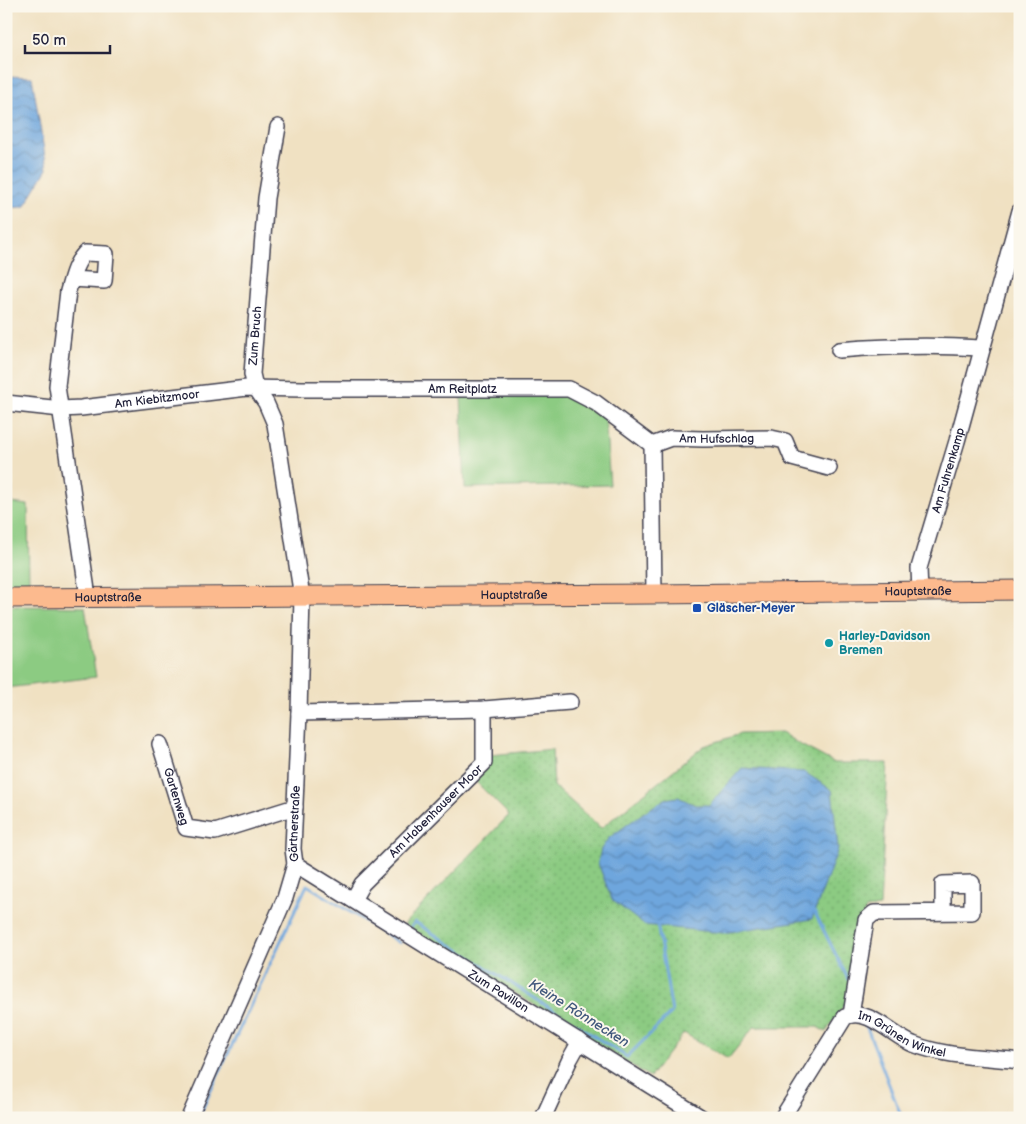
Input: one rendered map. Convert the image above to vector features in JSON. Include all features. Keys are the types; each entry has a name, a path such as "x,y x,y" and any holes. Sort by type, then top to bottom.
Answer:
{"main road":[{"name":"Hauptstraße","path":"6,598 1020,590"}],"street":[{"name":"Zum Bruch","path":"278,127 266,198 252,374 255,387 266,403 275,424 302,596"},
{"name":"Am Fuhrenkamp","path":"920,592 919,568 957,441 1020,211"},
{"path":"72,278 68,291 57,386 88,597"},
{"path":"839,350 900,346 981,348"},
{"name":"Am Kiebitzmoor","path":"6,403 61,409 81,408 255,387"},
{"name":"Am Reitplatz","path":"255,387 302,390 569,389 596,402 652,444"},
{"name":"Am Hufschlag","path":"652,444 671,438 771,438 785,441 792,458 829,468"},
{"path":"652,444 654,594"},
{"name":"Gärtnerstraße","path":"189,1118 285,898 295,864 293,849 302,596"},
{"path":"299,713 484,709 570,702"},
{"name":"Am Habenhauser Moor","path":"353,900 362,884 484,763 484,709"},
{"name":"Gartenweg","path":"160,744 186,828 215,832 295,807"},
{"name":"Zum Pavillon","path":"295,864 702,1118"},
{"path":"851,1014 866,920 874,913 943,912"},
{"name":"Im Grünen Winkel","path":"782,1118 845,1017 851,1014 863,1015 912,1044 940,1052 1020,1061"},
{"path":"543,1118 570,1058 580,1041"}],"green space":[{"path":"571,393 605,416 610,485 465,488 461,395"},
{"path":"6,488 12,488 11,503 28,505 29,584 6,584"},
{"path":"6,606 85,607 96,677 6,688"},
{"path":"782,733 835,763 888,763 880,907 866,909 859,926 849,998 826,1032 817,1027 754,1027 728,1059 684,1033 650,1077 404,924 509,815 475,781 490,755 552,749 554,786 601,828 704,746 740,734"}],"water":[{"path":"6,76 32,77 47,169 24,207 6,208"},
{"path":"742,768 804,772 832,790 838,849 812,919 723,933 644,925 612,900 598,863 601,849 609,838 665,799 678,797 695,805 709,805"}],"waterway":[{"name":"Kleine Rönnecken","path":"198,1118 307,885 400,943"},
{"name":"Kleine Rönnecken","path":"813,909 848,979"},
{"name":"Kleine Rönnecken","path":"411,927 415,922 627,1057 672,1012 657,923"},
{"name":"Kleine Rönnecken","path":"866,1025 902,1118"}],"place":[{"name":"Gläscher-Meyer","path":"697,608"},
{"name":"Harley-Davidson Bremen","path":"829,643"}]}
